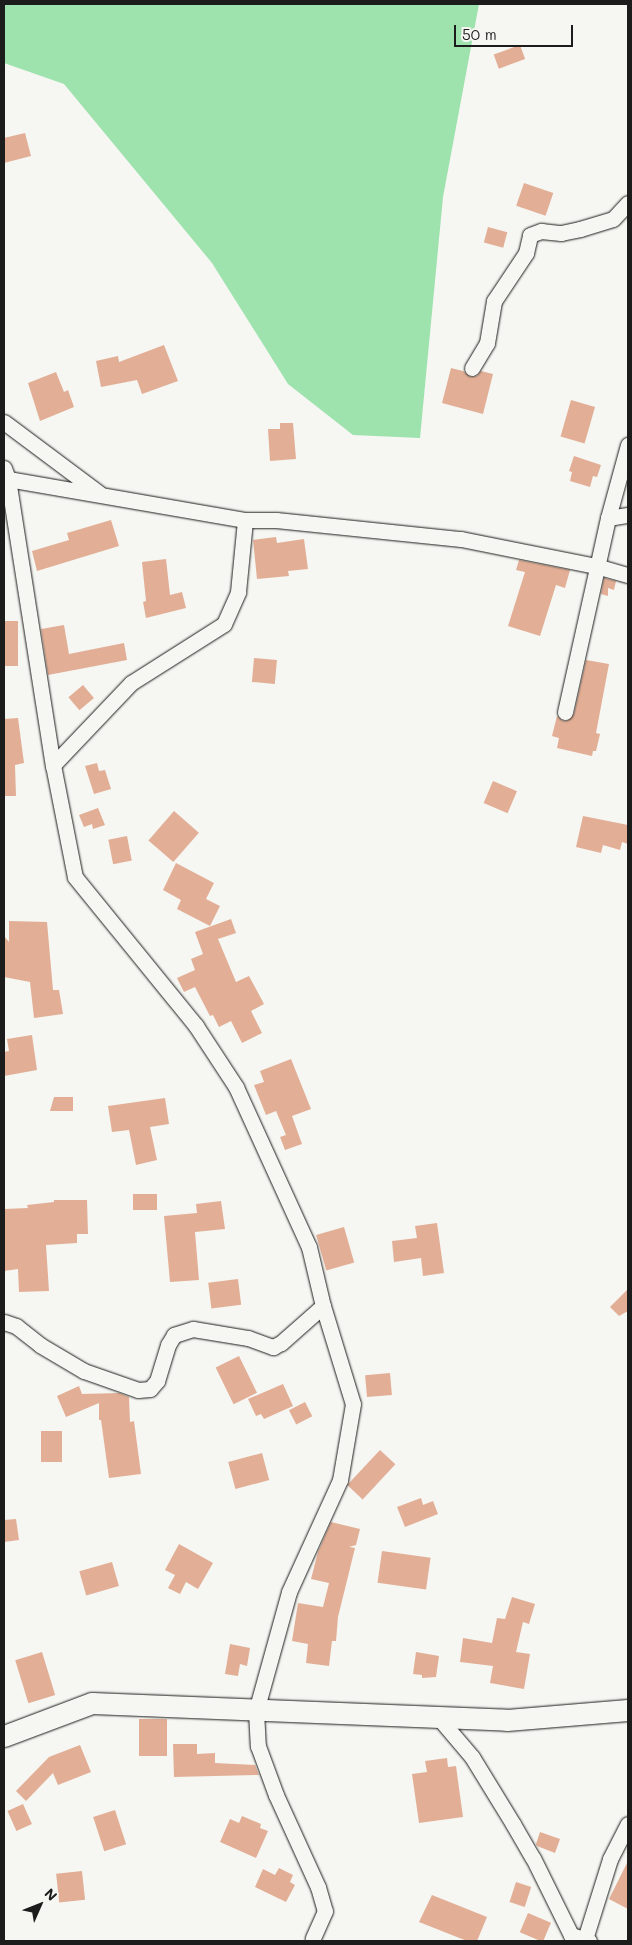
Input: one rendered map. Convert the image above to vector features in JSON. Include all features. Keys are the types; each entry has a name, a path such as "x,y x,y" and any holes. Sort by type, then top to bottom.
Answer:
{"main road":[{"path":"4,1736 15,1730 92,1703 507,1720 628,1710"}],"street":[{"path":"472,368 487,343 494,301 526,253 530,235 541,230 561,233 613,219 628,203"},
{"path":"4,422 101,495"},
{"path":"565,712 596,566 628,445"},
{"path":"314,1938 325,1911 318,1887 276,1795 258,1746 256,1711 289,1592 340,1480 353,1404 323,1306 309,1247 236,1087 196,1026 76,877 53,764 6,474 101,495 245,520 276,520 461,539 596,566 628,575"},
{"path":"608,518 628,515"},
{"path":"53,764 132,683 224,624 238,592 245,520"},
{"path":"4,1322 16,1326 40,1345 84,1371 138,1390 150,1389 157,1382 168,1345 174,1335 193,1329 248,1338 273,1347 281,1343 323,1306"},
{"path":"438,1717 472,1757 533,1858 578,1939"},
{"path":"578,1939 610,1859 628,1824"}],"green space":[{"path":"4,4 479,4 443,197 420,438 353,435 288,384 212,263 64,84 4,63"}],"building":[{"path":"520,45 525,59 499,69 494,55"},
{"path":"25,133 31,156 4,163 4,138"},
{"path":"524,183 553,193 545,216 516,206"},
{"path":"488,227 507,232 503,248 484,242"},
{"path":"164,345 178,381 142,394 137,380 101,387 96,361 118,356 119,362"},
{"path":"451,368 463,371 471,377 477,376 481,371 493,374 483,414 442,403"},
{"path":"56,372 64,392 68,390 74,407 40,421 28,383"},
{"path":"571,400 595,407 585,443 561,437"},
{"path":"280,423 293,423 296,459 270,461 268,429 280,429"},
{"path":"574,456 601,465 597,477 593,476 590,487 570,481 572,472 569,471"},
{"path":"111,520 119,546 37,571 32,551 69,540 67,533"},
{"path":"276,537 277,543 304,539 308,569 288,571 289,576 257,579 253,540"},
{"path":"166,559 170,595 182,592 186,608 146,618 143,602 146,601 142,562"},
{"path":"519,560 570,570 565,588 556,585 540,636 508,626 525,572 516,570"},
{"path":"604,578 616,581 614,590 608,588 608,596 601,594"},
{"path":"4,621 18,621 18,666 4,666"},
{"path":"64,625 69,654 124,643 127,660 48,675 41,629"},
{"path":"254,658 277,660 275,684 252,682"},
{"path":"586,660 609,664 596,733 600,734 596,751 593,751 592,756 557,748 559,738 552,736 557,716 563,721 567,721 574,714"},
{"path":"83,685 94,698 79,710 68,697"},
{"path":"18,718 24,763 15,765 16,796 4,796 4,719"},
{"path":"97,763 99,771 105,770 111,789 94,794 85,766"},
{"path":"493,781 517,791 508,813 484,803"},
{"path":"98,808 105,825 93,829 92,824 84,827 79,815"},
{"path":"174,811 199,833 173,862 148,840"},
{"path":"583,816 628,825 628,844 622,842 620,850 603,845 601,853 576,847"},
{"path":"127,836 132,861 113,864 108,840"},
{"path":"176,863 214,883 206,899 220,906 210,926 177,909 181,900 163,890"},
{"path":"231,919 236,933 218,939 236,982 249,976 264,1004 251,1011 262,1033 242,1043 231,1021 219,1027 213,1015 210,1016 195,987 184,992 177,978 195,970 191,959 203,954 195,932"},
{"path":"9,921 47,922 53,990 59,990 63,1014 34,1018 30,982 4,977 4,936 9,942"},
{"path":"32,1035 37,1070 4,1076 4,1052 9,1051 7,1039"},
{"path":"291,1059 311,1109 292,1116 302,1144 285,1150 280,1137 286,1135 276,1111 266,1115 254,1085 264,1082 260,1071"},
{"path":"54,1097 73,1097 73,1111 50,1111"},
{"path":"165,1098 169,1124 150,1127 157,1160 136,1165 129,1130 112,1132 108,1106"},
{"path":"133,1194 157,1194 157,1210 133,1210"},
{"path":"54,1200 87,1200 88,1234 77,1234 77,1243 46,1245 49,1291 19,1292 18,1269 4,1271 4,1209 28,1208 27,1205 54,1202"},
{"path":"221,1201 225,1229 195,1232 199,1280 170,1282 164,1216 197,1213 196,1204"},
{"path":"437,1223 444,1273 423,1276 421,1258 394,1262 392,1241 417,1238 415,1226"},
{"path":"344,1227 354,1263 326,1271 316,1235"},
{"path":"238,1279 241,1305 211,1308 208,1283"},
{"path":"628,1289 628,1311 619,1316 610,1307"},
{"path":"239,1356 257,1393 234,1404 216,1367"},
{"path":"390,1373 392,1395 367,1397 365,1375"},
{"path":"283,1384 293,1406 264,1419 261,1414 256,1416 248,1399"},
{"path":"79,1386 82,1394 119,1393 129,1397 130,1422 134,1421 141,1474 109,1478 101,1420 99,1420 99,1403 66,1417 57,1396"},
{"path":"305,1402 312,1416 296,1424 289,1410"},
{"path":"41,1431 62,1431 62,1462 41,1462"},
{"path":"380,1450 395,1464 363,1499 347,1485"},
{"path":"262,1453 269,1480 235,1489 228,1462"},
{"path":"421,1498 423,1505 433,1501 438,1514 405,1527 397,1507"},
{"path":"16,1519 19,1540 4,1542 4,1520"},
{"path":"331,1522 360,1529 356,1545 349,1547 355,1548 338,1617 336,1641 332,1641 329,1666 306,1663 308,1644 292,1641 298,1603 323,1607 329,1583 311,1579 318,1552"},
{"path":"179,1544 213,1563 198,1589 186,1582 180,1594 168,1588 175,1575 165,1570"},
{"path":"382,1551 431,1558 426,1590 378,1583"},
{"path":"112,1562 119,1586 86,1595 79,1571"},
{"path":"512,1597 535,1604 529,1624 523,1622 516,1652 530,1654 524,1689 490,1683 493,1666 460,1662 463,1638 492,1643 497,1618 505,1619"},
{"path":"230,1644 250,1648 247,1666 240,1664 238,1676 225,1674"},
{"path":"42,1652 55,1695 28,1703 15,1660"},
{"path":"416,1652 439,1656 436,1677 422,1678 422,1675 413,1674"},
{"path":"139,1719 167,1719 167,1756 139,1756"},
{"path":"173,1744 197,1744 197,1754 215,1753 215,1763 255,1765 259,1775 174,1777"},
{"path":"80,1745 91,1772 58,1785 53,1773 26,1801 16,1791 49,1757"},
{"path":"447,1758 448,1767 456,1766 463,1817 419,1823 412,1774 427,1772 425,1761"},
{"path":"23,1804 32,1824 16,1831 7,1811"},
{"path":"115,1810 126,1844 104,1851 93,1817"},
{"path":"242,1816 261,1824 260,1828 268,1831 256,1858 220,1842 230,1819 239,1823"},
{"path":"540,1832 560,1839 555,1853 537,1846"},
{"path":"628,1861 628,1909 609,1899"},
{"path":"279,1868 293,1875 290,1882 295,1885 286,1902 255,1887 263,1869 275,1875"},
{"path":"82,1871 85,1900 59,1903 56,1874"},
{"path":"516,1882 531,1887 525,1907 510,1902"},
{"path":"432,1895 487,1917 477,1941 467,1941 419,1922"},
{"path":"528,1913 551,1923 543,1941 520,1932"}]}
